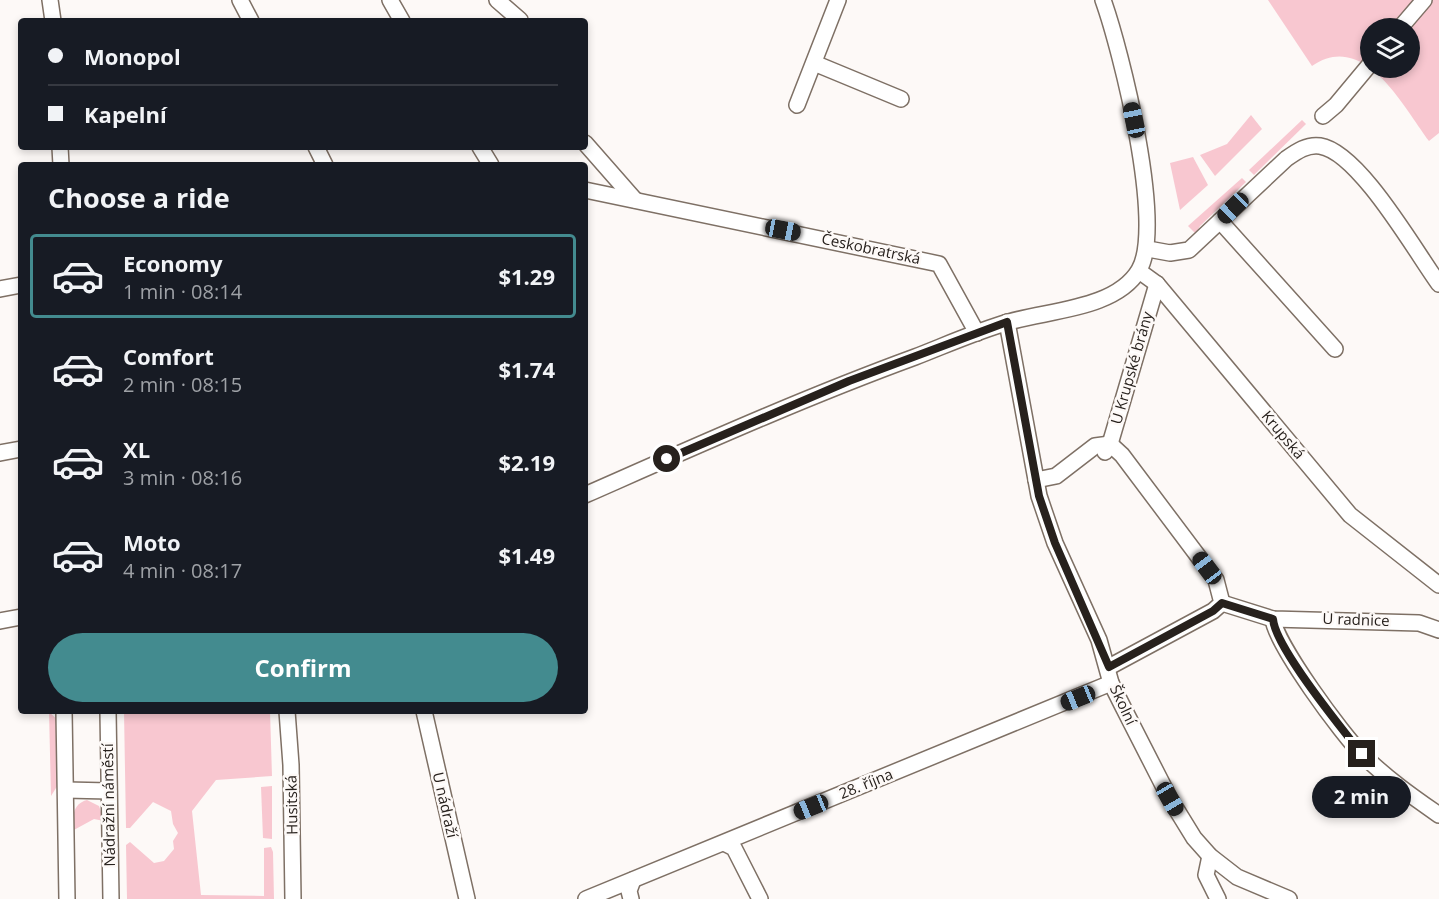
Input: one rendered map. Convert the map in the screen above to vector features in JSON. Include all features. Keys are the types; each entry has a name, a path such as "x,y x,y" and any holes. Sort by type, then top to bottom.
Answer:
{"street":[{"path":"50,0 53,18"},
{"path":"240,0 249,18"},
{"path":"390,0 400,18"},
{"path":"497,0 518,18"},
{"path":"512,0 519,18"},
{"path":"797,105 838,0"},
{"path":"588,494 849,381 1007,322 1097,302 1122,289 1139,271 1148,249 1147,211 1134,120 1118,49 1103,0"},
{"path":"1409,18 1424,0"},
{"path":"814,63 901,99"},
{"path":"1323,116 1336,105 1360,76"},
{"path":"1148,249 1170,254 1189,250 1286,159 1307,147 1318,145 1344,157 1369,183 1439,284"},
{"path":"588,146 635,200"},
{"name":"Českobratrská","path":"588,191 939,264 977,333"},
{"path":"1220,221 1335,349"},
{"name":"Krupská","path":"1139,271 1157,284 1350,515 1439,585"},
{"name":"U Krupské brány","path":"1108,448 1157,284"},
{"path":"0,289 18,286"},
{"name":"Školní","path":"1007,322 1036,480 1055,543 1109,667 1112,683 1183,822 1210,856 1237,877 1289,899"},
{"path":"1036,480 1056,476 1095,446 1108,448 1122,455 1216,580 1222,603"},
{"path":"0,453 18,450"},
{"path":"1222,603 1273,619 1274,629 1287,651 1362,754 1413,797 1439,815"},
{"path":"1109,667 1213,611 1222,603"},
{"path":"0,621 18,618"},
{"name":"U radnice","path":"1273,619 1419,623 1439,630"},
{"name":"28. října","path":"586,899 1112,683"},
{"path":"64,714 67,899"},
{"name":"Nádražní náměstí","path":"108,714 111,899"},
{"name":"Husitská","path":"287,714 291,765 293,899"},
{"name":"U nádraží","path":"425,714 467,899"},
{"path":"66,790 109,791"},
{"path":"724,843 734,848 760,899"},
{"path":"1210,856 1206,875 1218,899"},
{"path":"631,899 629,891 633,880"}],"shaded area":[{"path":"1268,0 1439,0 1439,133 1429,141 1407,109 1381,78 1420,78 1420,18 1360,18 1360,63 1349,58 1331,57 1312,66"},
{"path":"1251,115 1262,129 1215,176 1200,155 1227,144"},
{"path":"1302,120 1306,124 1254,175 1249,170"},
{"path":"1193,157 1208,185 1180,210 1170,163"},
{"path":"1242,178 1246,182 1200,226 1196,234 1188,226"},
{"path":"49,714 59,721 61,780 51,796"},
{"path":"124,714 270,714 272,776 216,780 192,811 201,895 264,896 264,848 271,847 274,899 127,899 126,845 130,842 154,863 164,861 174,849 173,841 178,833 173,824 171,811 153,802 130,828 126,828"},
{"path":"272,786 272,839 263,838 261,787"},
{"path":"87,800 99,806 104,821 94,819 72,831 76,808"}],"route":[{"path":"667,459 849,381 1007,322 1039,496 1055,543 1109,667 1132,657 1213,611 1222,603 1273,619 1274,629 1287,651 1362,754"}]}
